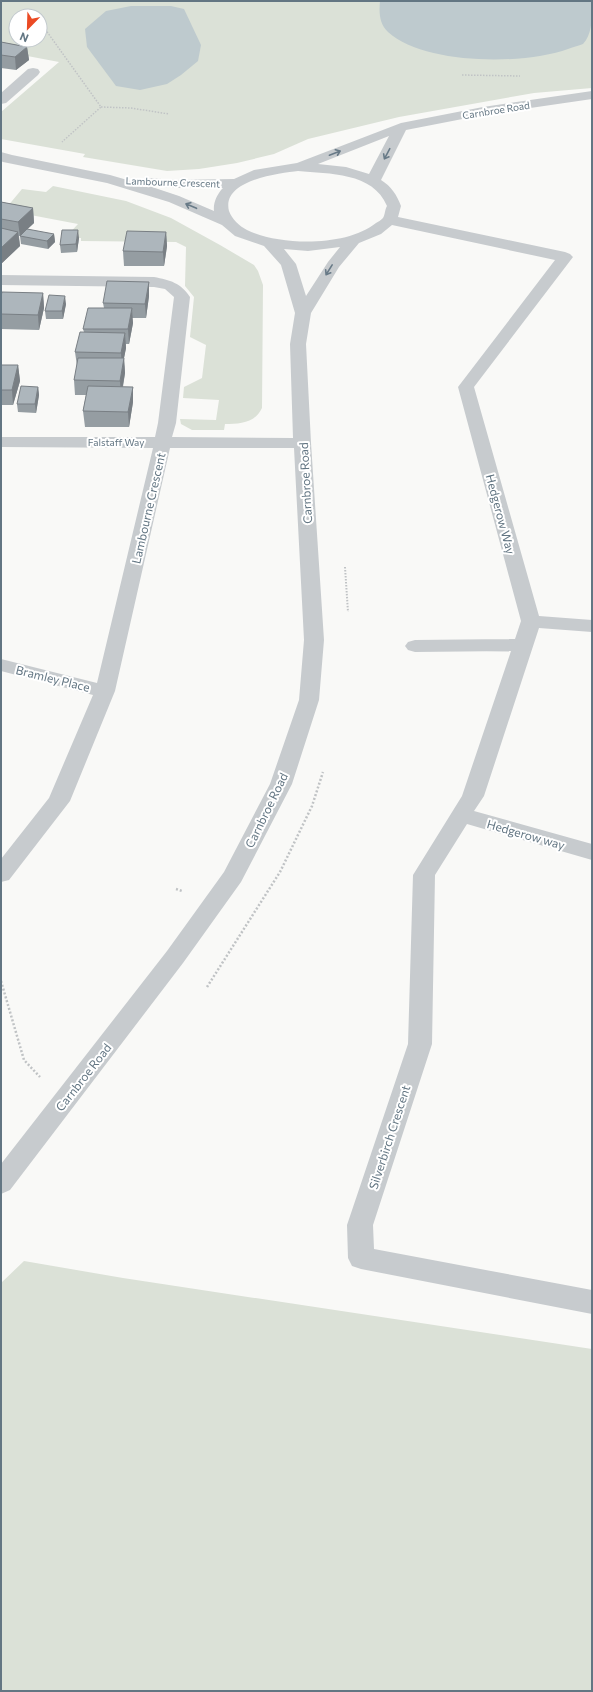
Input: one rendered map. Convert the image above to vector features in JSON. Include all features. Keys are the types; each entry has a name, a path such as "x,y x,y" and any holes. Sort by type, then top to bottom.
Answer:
{"street":[{"path":"1,100 33,72"},
{"name":"Carnbroe Road","path":"298,167 401,127 483,111 592,95"},
{"path":"373,181 401,127"},
{"name":"Lambourne Crescent","path":"3,160 110,179 176,184 236,183"},
{"name":"Carnbroe Road","path":"298,167 350,172 373,181 388,192 394,206 389,220 376,231 354,240 328,246 298,247 268,242 243,234 227,222 220,208 225,194 236,183 253,175 275,169 298,167"},
{"name":"Lambourne Crescent","path":"110,179 174,199 227,222"},
{"name":"Hedgerow Way","path":"389,220 565,257 466,387 531,621"},
{"name":"Carnbroe Road","path":"1,1183 175,957 233,876 281,784 309,700 314,640 302,443 298,344 303,313 333,264 354,240"},
{"name":"Carnbroe Road","path":"268,242 288,264 303,313"},
{"name":"Lambourne Crescent","path":"1,280 154,282 167,284 178,291 182,297 167,423 104,691 59,801 1,874"},
{"name":"Falstaff Way","path":"1,442 302,443"},
{"path":"467,805 531,621 592,626"},
{"path":"415,646 523,645"},
{"name":"Bramley Place","path":"1,665 104,691"},
{"name":"Hedgerow way","path":"467,805 592,852"},
{"name":"Silverbirch Crescent","path":"467,805 424,875 420,1044 360,1225 361,1258 592,1302"}],"path":[{"path":"48,33 101,107"},
{"path":"462,75 524,76"},
{"path":"36,165 101,107 131,108 170,114"},
{"path":"345,564 348,602 347,618"},
{"path":"207,987 280,872 312,806 325,765"},
{"path":"1,981 24,1060 64,1101"}],"shaded area":[{"path":"1,1 592,1 592,88 534,93 399,117 308,139 274,154 237,163 199,169 167,171 83,157 85,154 1,139 1,112 59,62 1,51"},
{"path":"380,1 592,1 592,12 589,35 583,44 549,54 527,58 475,59 425,51 404,43 388,32 381,22"},
{"path":"131,6 171,6 184,9 201,45 198,61 167,84 140,90 116,86 87,47 85,29 106,11"},
{"path":"53,186 126,201 171,218 254,265 263,285 262,408 255,417 246,422 225,424 224,430 192,430 181,424 180,419 216,420 219,400 183,398 184,387 202,378 206,345 190,337 194,297 185,286 186,247 176,242 81,241 81,238 65,238 78,224 20,213 1,207 7,207 22,189 46,192"},
{"path":"24,1261 123,1278 592,1349 592,1691 1,1691 1,1283"}],"building":[{"path":"1,42 8,43 8,48 26,48 15,57 1,55"},
{"path":"1,202 33,208 18,222 1,219"},
{"path":"1,228 18,232 1,248"},
{"path":"27,229 54,234 47,241 20,236"},
{"path":"62,230 78,230 76,244 60,245"},
{"path":"127,231 166,232 163,252 123,251"},
{"path":"107,281 149,282 145,304 103,303"},
{"path":"2,292 43,293 38,315 1,314"},
{"path":"49,295 65,296 62,311 45,311"},
{"path":"88,308 132,308 128,329 83,329"},
{"path":"80,332 125,333 121,353 75,352"},
{"path":"78,358 124,358 120,381 74,380"},
{"path":"1,365 18,365 12,390 1,390"},
{"path":"21,386 38,387 35,404 17,404"},
{"path":"88,386 133,387 128,412 83,411"}]}
